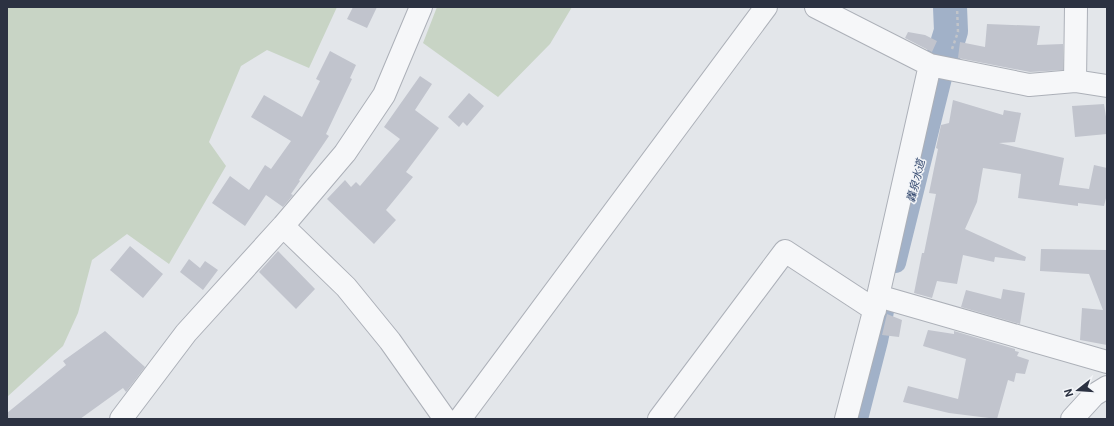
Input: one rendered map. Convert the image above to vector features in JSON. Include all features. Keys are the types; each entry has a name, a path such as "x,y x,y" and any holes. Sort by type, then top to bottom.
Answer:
{"street":[{"path":"121,419 186,333 345,153 384,95 421,7"},
{"path":"460,419 766,7"},
{"path":"816,7 938,67 1029,85 1075,81 1107,86"},
{"path":"1075,81 1076,7"},
{"path":"846,419 938,67"},
{"path":"282,226 346,287 390,341 445,419"},
{"path":"659,419 785,251 876,303 1107,362"},
{"path":"1072,419 1094,395 1107,387"}],"path":[{"path":"938,67 958,32 957,7"}],"green space":[{"path":"7,7 337,7 309,68 267,50 241,66 209,142 226,166 169,264 127,234 92,260 78,313 63,346 7,397"},
{"path":"437,7 572,7 550,44 498,97 423,43"}],"building":[{"path":"353,7 377,7 367,28 347,19"},
{"path":"987,24 1040,26 1037,45 1063,44 1063,70 1030,72 958,58 960,42 985,47"},
{"path":"908,32 925,35 937,41 932,52 905,38"},
{"path":"330,51 356,65 350,78 352,79 326,134 329,136 299,180 300,181 291,194 293,195 283,207 266,195 245,226 212,203 230,176 249,190 265,165 271,169 291,141 251,117 264,95 302,117 320,81 316,79"},
{"path":"420,76 432,84 415,110 439,128 406,172 413,177 386,210 396,220 374,244 327,199 345,180 351,187 356,182 360,186 400,139 384,127"},
{"path":"469,93 484,106 467,126 463,122 459,127 448,117"},
{"path":"953,100 1003,115 1004,110 1021,113 1015,142 999,143 1064,158 1059,185 1089,189 1094,165 1107,168 1107,194 1104,206 1078,203 1078,206 1018,198 1021,174 983,168 977,202 965,229 1026,257 1025,261 995,257 994,262 963,255 957,284 937,281 932,298 914,293 936,194 929,193 938,149 936,148 941,125 949,123"},
{"path":"1104,104 1107,134 1075,137 1072,106"},
{"path":"130,246 163,274 143,298 110,270"},
{"path":"1041,249 1107,250 1107,345 1080,340 1082,308 1103,310 1089,274 1040,271"},
{"path":"278,251 315,289 296,309 259,272"},
{"path":"189,259 200,268 205,261 218,270 203,290 180,272"},
{"path":"1003,289 1025,293 1020,324 961,307 966,290 1001,299"},
{"path":"887,314 902,320 899,337 882,335"},
{"path":"928,330 954,334 954,331 1015,349 1015,351 1019,352 1017,356 1029,360 1025,374 1016,373 1014,382 1008,380 997,419 949,413 903,402 908,386 958,399 966,359 923,346"},
{"path":"105,331 145,367 126,392 123,388 80,419 7,419 7,413 66,365 63,361"}],"waterway":[{"path":"943,57 951,31 950,7"},
{"name":"轟泉水道","path":"896,263 943,74"},
{"name":"轟泉水道","path":"858,419 878,341 885,306"}]}
